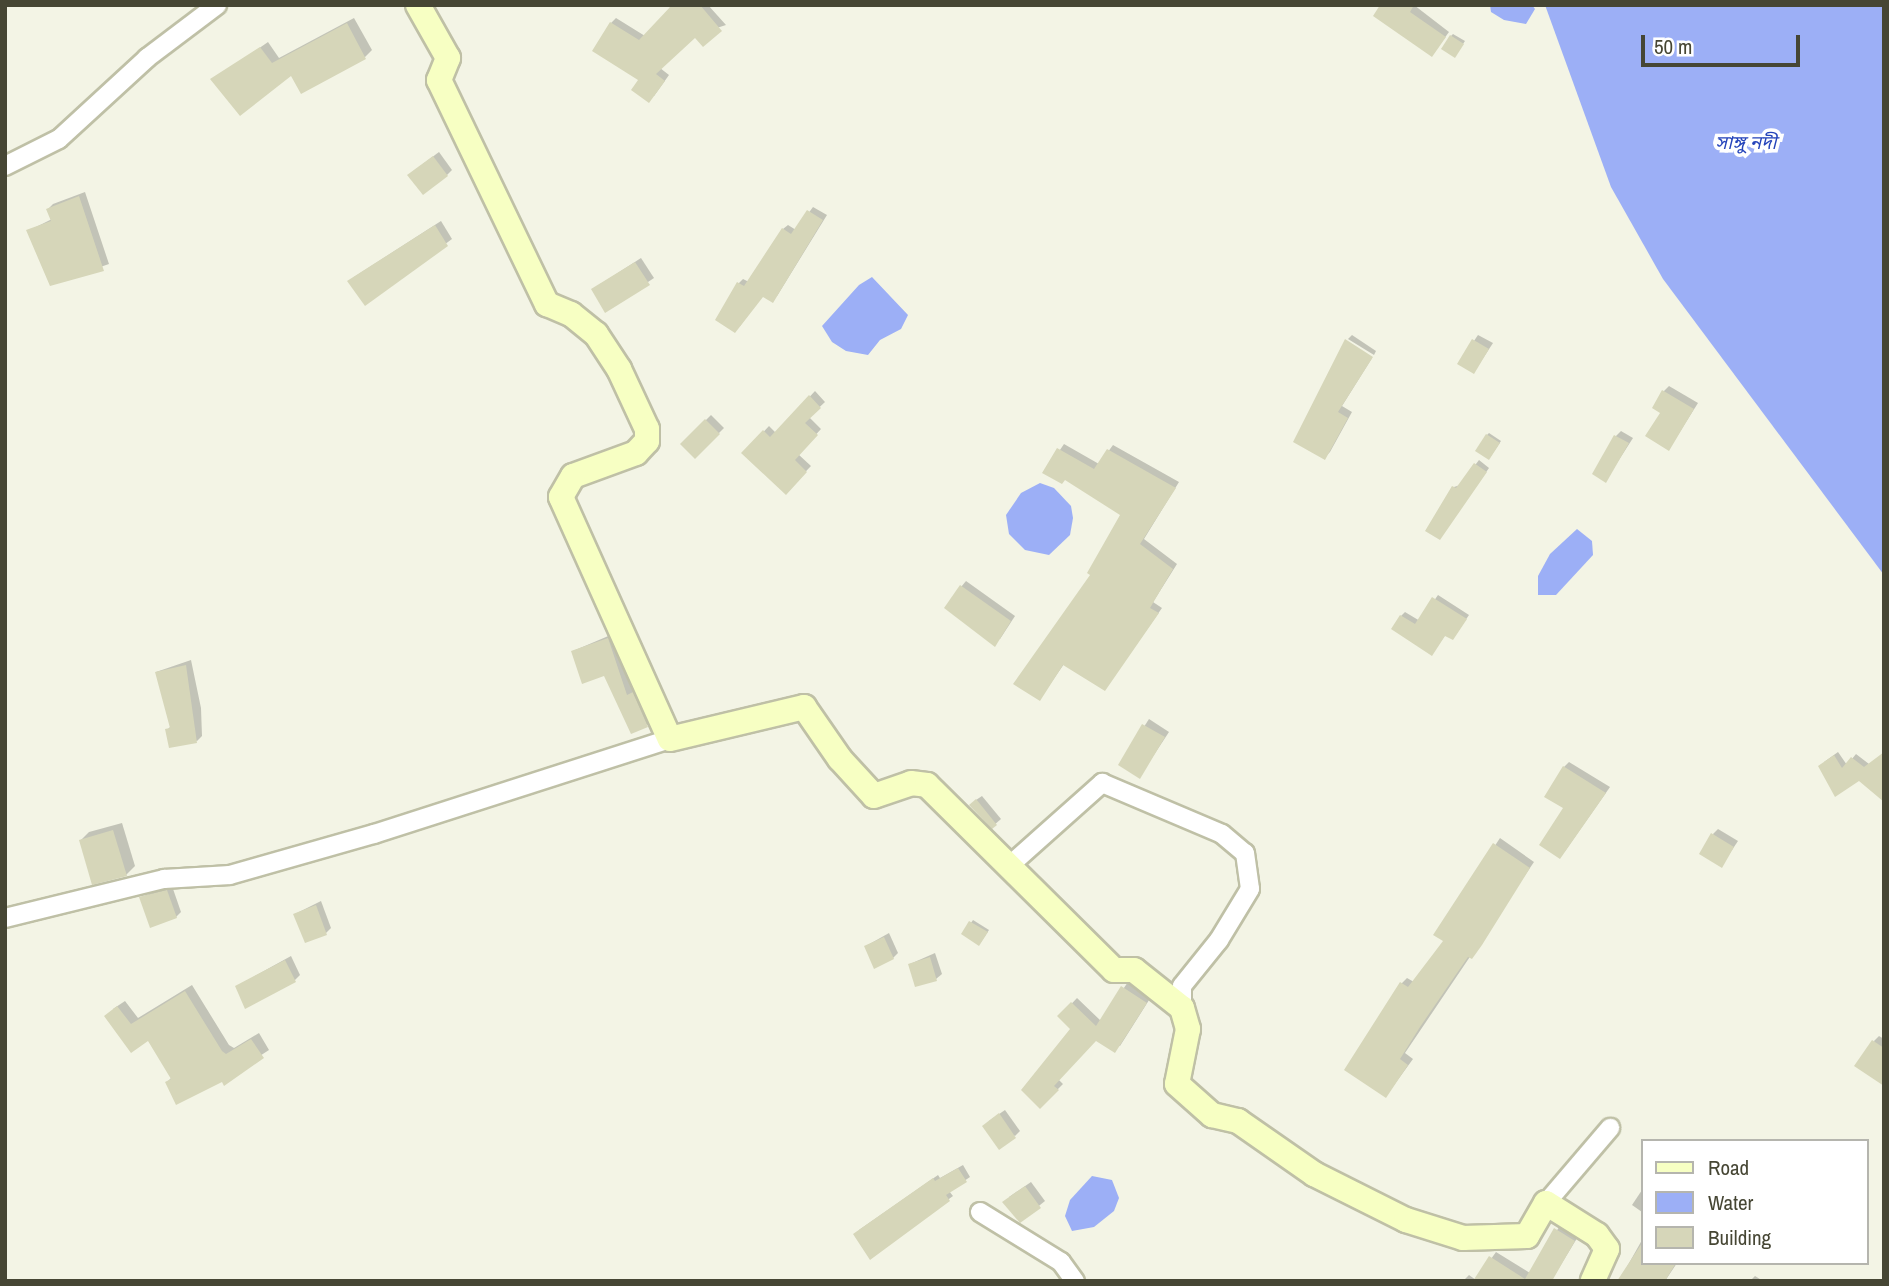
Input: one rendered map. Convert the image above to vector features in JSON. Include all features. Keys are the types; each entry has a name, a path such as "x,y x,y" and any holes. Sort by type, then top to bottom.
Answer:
{"main road":[{"path":"418,5 449,58 439,80 547,304 571,314 596,334 619,369 647,429 647,441 636,453 573,476 561,497 670,738 804,708 840,759 874,796 911,783 927,785 1114,970 1133,970 1182,1008 1188,1029 1177,1084 1212,1115 1238,1121 1314,1174 1406,1220 1463,1238 1527,1236 1546,1203 1597,1236 1607,1249 1593,1281"}],"street":[{"path":"5,166 59,139 147,58 217,5"},
{"path":"5,918 164,879 230,875 670,738"},
{"path":"1009,866 1102,783 1222,834 1245,853 1250,889 1219,940 1182,986 1182,1008"},
{"path":"1546,1203 1610,1128"},
{"path":"980,1212 1061,1262 1075,1281"}],"water":[{"path":"1490,5 1532,5 1535,9 1526,24 1504,20 1491,12"},
{"name":"সাঙ্গু নদী","path":"1545,5 1884,5 1884,575 1663,279 1611,187"},
{"path":"872,277 908,315 901,329 880,340 868,355 846,351 832,342 822,326 859,285"},
{"path":"1040,483 1054,488 1071,506 1073,518 1070,535 1049,555 1025,550 1009,534 1006,515 1021,493"},
{"path":"1577,529 1592,541 1593,555 1556,595 1538,595 1538,576 1550,554"},
{"path":"1092,1176 1112,1180 1119,1198 1114,1211 1094,1227 1072,1231 1065,1216 1070,1200"}],"building":[{"path":"672,5 700,5 722,31 703,47 695,38 656,74 665,81 649,103 631,90 638,80 592,51 610,22 639,40"},
{"path":"1380,5 1414,5 1410,12 1446,37 1432,57 1373,16"},
{"path":"347,23 366,59 301,94 291,76 240,116 210,79 260,47 272,63"},
{"path":"1450,35 1464,44 1455,58 1441,49"},
{"path":"433,156 448,176 423,195 407,175"},
{"path":"79,196 104,271 50,286 26,230 51,221 46,209"},
{"path":"807,210 823,220 773,303 763,297 735,333 715,320 737,282 744,286 782,228 791,234"},
{"path":"435,225 448,246 365,306 347,281"},
{"path":"635,262 650,285 605,313 591,289"},
{"path":"1345,339 1373,357 1338,412 1348,418 1325,460 1293,442"},
{"path":"1472,339 1489,349 1474,374 1457,364"},
{"path":"1662,390 1694,409 1669,451 1645,436 1660,413 1652,408"},
{"path":"809,395 821,408 805,423 818,435 795,460 807,472 786,495 741,453 763,430 770,437"},
{"path":"705,419 720,434 695,459 680,444"},
{"path":"1486,434 1500,443 1489,460 1475,451"},
{"path":"1614,435 1629,443 1606,483 1592,474"},
{"path":"1057,448 1094,469 1107,449 1176,488 1140,544 1173,569 1150,608 1159,613 1105,691 1063,665 1040,701 1013,684 1090,575 1087,573 1120,515 1065,480 1062,484 1042,473"},
{"path":"1474,463 1487,472 1440,540 1425,531 1452,486 1456,488"},
{"path":"960,585 1011,621 995,647 944,608"},
{"path":"1432,597 1467,619 1453,640 1445,636 1432,656 1391,629 1400,615 1415,624"},
{"path":"608,638 627,695 633,692 648,727 631,734 604,676 582,684 571,651"},
{"path":"186,665 197,743 169,748 165,729 170,728 155,672"},
{"path":"1142,724 1165,737 1140,779 1118,765"},
{"path":"1884,752 1884,802 1859,781 1835,797 1818,766 1834,755 1842,768 1851,757 1864,767"},
{"path":"1563,766 1606,793 1560,859 1539,845 1563,808 1544,797"},
{"path":"976,799 997,825 992,829 969,805"},
{"path":"113,830 127,876 92,885 79,840"},
{"path":"1711,833 1734,847 1722,868 1699,854"},
{"path":"1493,843 1530,868 1482,945 1472,959 1468,957 1420,1027 1400,1059 1408,1065 1386,1098 1344,1070 1400,982 1408,987 1443,941 1433,935"},
{"path":"167,890 177,918 150,928 139,897"},
{"path":"316,905 327,935 305,943 293,914"},
{"path":"969,921 988,932 979,946 961,934"},
{"path":"884,937 894,959 874,969 864,946"},
{"path":"930,957 937,981 915,987 908,964"},
{"path":"285,960 296,982 245,1009 235,986"},
{"path":"1121,986 1147,1003 1115,1053 1096,1041 1054,1086 1059,1090 1040,1109 1021,1090 1070,1029 1057,1016 1071,1002 1096,1026"},
{"path":"185,991 222,1051 226,1054 251,1039 264,1058 224,1086 222,1082 176,1105 165,1082 171,1079 148,1041 131,1053 104,1016 117,1006 131,1024"},
{"path":"1872,1040 1884,1048 1884,1086 1854,1066"},
{"path":"999,1113 1016,1138 999,1150 982,1126"},
{"path":"958,1168 967,1182 946,1195 950,1201 870,1260 853,1234 933,1178 935,1181"},
{"path":"1025,1186 1041,1208 1020,1223 1002,1202"},
{"path":"1554,1228 1575,1241 1552,1281 1473,1281 1489,1256 1525,1279"},
{"path":"1640,1246 1640,1265 1675,1265 1665,1281 1617,1281"}]}
